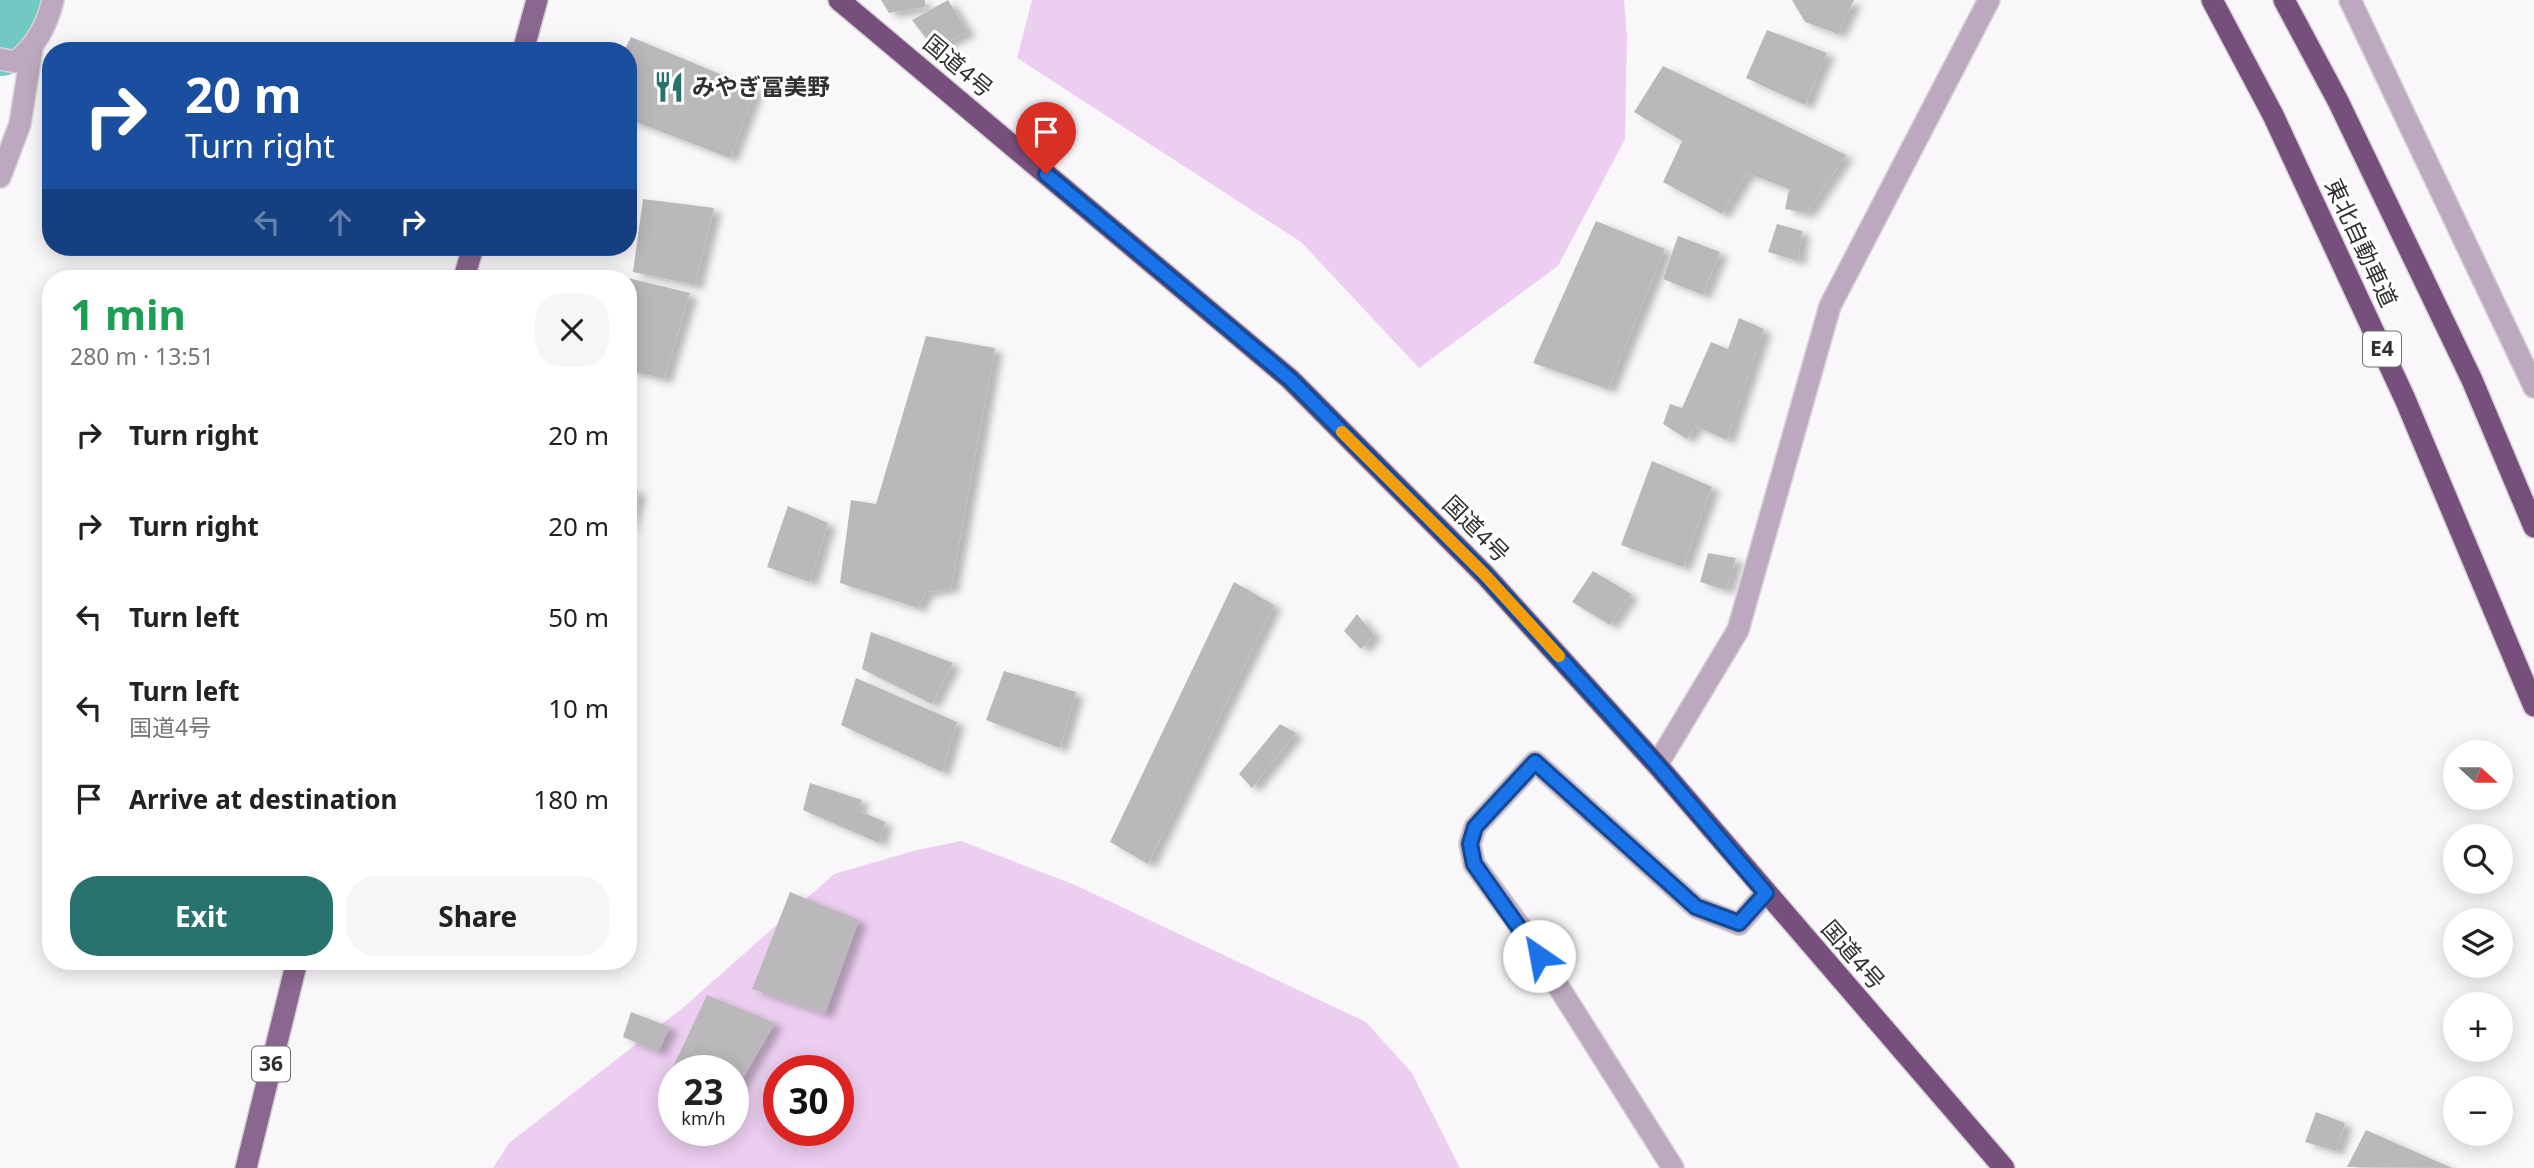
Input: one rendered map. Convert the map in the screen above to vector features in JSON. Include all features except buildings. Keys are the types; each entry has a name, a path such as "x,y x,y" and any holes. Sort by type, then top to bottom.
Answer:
{"highway":[{"name":"国道4号","path":"839,0 1290,379 1485,575 1657,765 2004,1168"},
{"name":"東北自動車道","path":"2212,0 2273,115 2405,399 2534,706"},
{"name":"東北自動車道","path":"2284,0 2337,101 2472,380 2534,527"}],"main road":[{"path":"525,42 537,0"},
{"name":"36","path":"246,1168 294,970"}],"street":[{"path":"0,177 20,124 16,56 48,20 53,0"},
{"path":"1657,765 1738,630 1830,306 1989,0"},
{"path":"2350,0 2534,387"},
{"path":"1673,1168 1524,932 1474,864 1470,844 1475,827 1535,762 1696,907 1739,923 1766,893"}],"shaded area":[{"path":"1032,0 1624,0 1627,35 1625,139 1558,266 1419,368 1301,242 1017,58"},
{"path":"961,841 1075,885 1366,1022 1412,1073 1460,1168 493,1168 509,1143 685,1006 834,874 917,850"}],"waterway":[{"path":"0,42 14,0"}],"slow traffic":[{"path":"1342,432 1485,575 1559,656"}],"place":[{"name":"みやぎ冨美野","path":"669,87"}],"route":[{"path":"1046,174 1290,379 1485,575 1657,765 1766,893 1739,923 1696,907 1535,762 1475,827 1470,844 1474,864 1539,956"}]}
